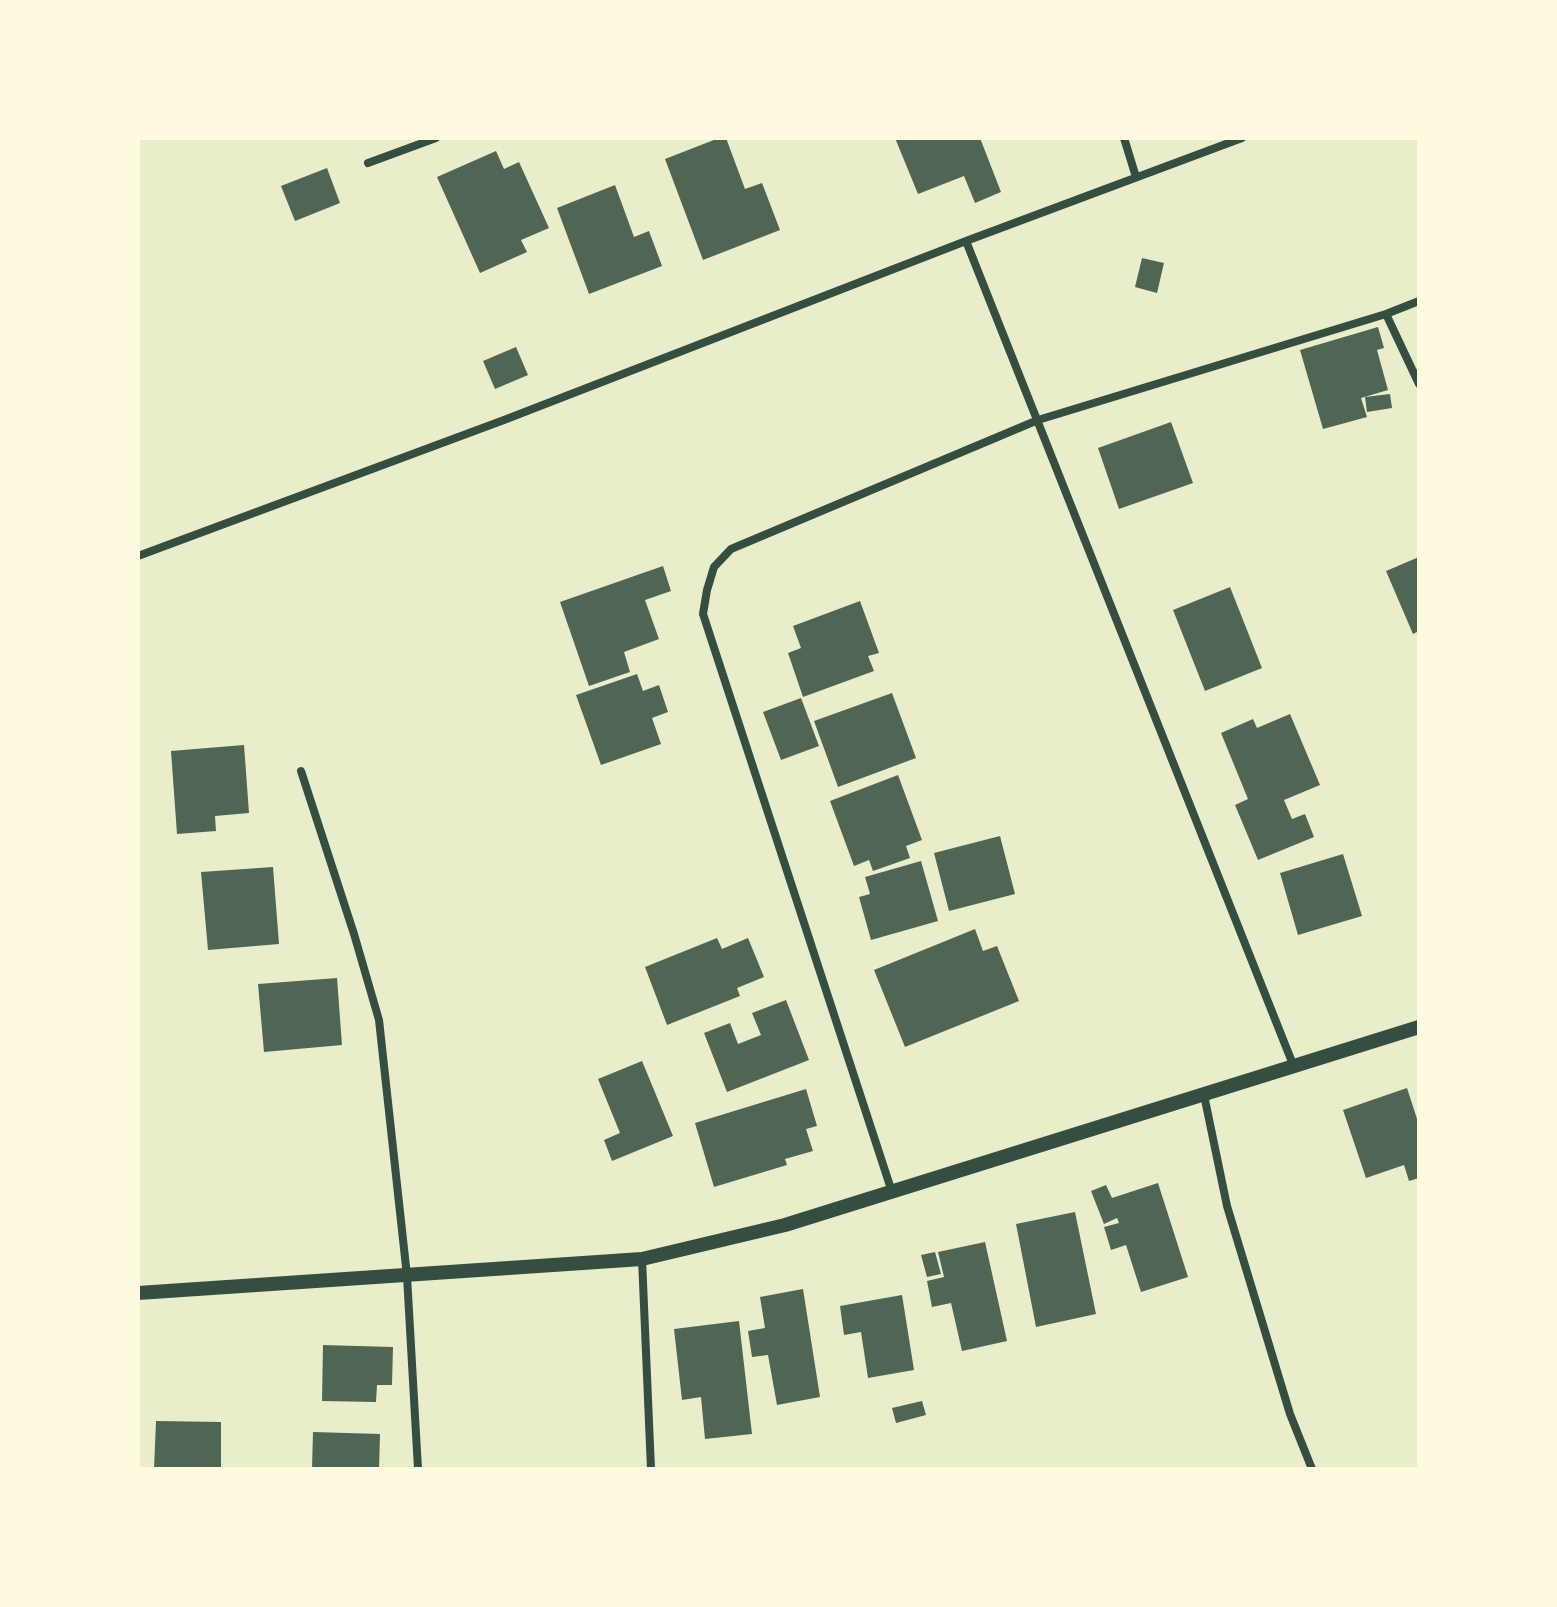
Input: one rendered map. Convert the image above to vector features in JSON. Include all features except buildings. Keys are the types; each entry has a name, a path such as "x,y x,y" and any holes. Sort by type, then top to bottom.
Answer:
{"street":[{"path":"368,163 436,138"},
{"path":"1124,138 1136,177"},
{"path":"138,556 504,420 1242,138"},
{"path":"966,241 1294,1067"},
{"path":"892,1192 703,614 714,567 731,549 1038,420 1386,314 1419,301"},
{"path":"1386,314 1419,384"},
{"path":"301,771 379,1020 407,1276 418,1469"},
{"path":"138,1293 642,1259 785,1225 1419,1027"},
{"path":"1204,1095 1227,1206 1290,1414 1312,1469"},
{"path":"642,1259 651,1469"}]}
